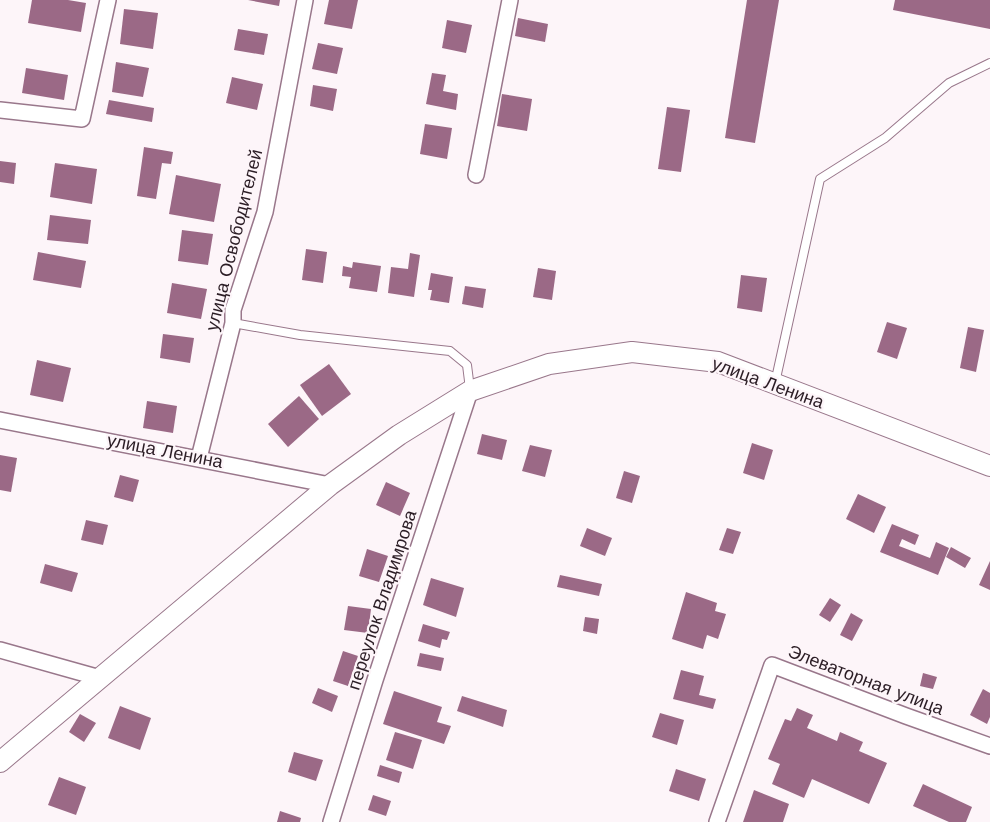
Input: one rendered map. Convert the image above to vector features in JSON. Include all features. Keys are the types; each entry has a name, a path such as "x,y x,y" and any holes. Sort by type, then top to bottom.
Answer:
{"main road":[{"name":"улица Ленина","path":"0,762 330,485 399,435 470,391 549,364 632,352 718,362 990,466"}],"street":[{"path":"0,110 82,119 108,0"},
{"name":"улица Освободителей","path":"199,458 233,323 234,310 264,212 305,0"},
{"path":"476,175 510,0"},
{"name":"переулок Владимрова","path":"331,822 375,680 470,391"},
{"name":"улица Ленина","path":"0,420 330,485"},
{"path":"0,650 100,678"},
{"name":"Элеваторная улица","path":"717,822 772,665 990,746"}],"lane":[{"path":"775,383 820,180 885,138 949,83 990,63"},
{"path":"233,323 300,335 450,352 467,365 470,391"}],"building":[{"path":"32,0 68,0 86,3 81,32 28,23"},
{"path":"248,0 280,0 279,6"},
{"path":"329,0 358,0 352,29 324,24"},
{"path":"747,0 779,0 755,143 725,138"},
{"path":"895,0 990,0 990,29 893,10"},
{"path":"124,9 158,13 153,49 120,44"},
{"path":"518,18 548,24 545,42 515,36"},
{"path":"447,20 472,25 466,53 442,48"},
{"path":"238,29 268,34 264,55 234,50"},
{"path":"318,43 343,48 337,74 312,69"},
{"path":"116,62 149,68 143,97 112,92"},
{"path":"26,68 68,75 64,100 22,93"},
{"path":"432,73 446,75 443,91 458,94 456,110 426,104"},
{"path":"232,77 263,84 257,110 226,103"},
{"path":"313,85 337,89 333,111 310,106"},
{"path":"502,94 532,99 527,131 497,126"},
{"path":"109,100 154,108 152,122 106,114"},
{"path":"667,107 690,110 681,172 658,169"},
{"path":"425,124 452,128 447,159 420,154"},
{"path":"144,147 173,152 171,164 162,163 156,199 137,196"},
{"path":"0,161 16,163 14,184 0,182"},
{"path":"55,163 97,169 92,204 50,197"},
{"path":"176,175 221,184 214,222 169,214"},
{"path":"50,215 91,220 88,244 47,240"},
{"path":"182,230 213,234 208,265 178,261"},
{"path":"306,249 327,252 323,283 302,280"},
{"path":"38,252 86,261 81,288 33,280"},
{"path":"410,253 420,255 414,297 388,293 391,267 408,269"},
{"path":"353,262 381,266 377,292 349,288 351,277 342,276 343,266 352,268"},
{"path":"538,268 556,271 552,300 533,297"},
{"path":"431,273 453,277 449,303 430,300 432,290 428,290"},
{"path":"741,275 767,278 762,312 737,308"},
{"path":"172,283 207,289 201,319 167,313"},
{"path":"465,286 486,289 483,308 462,304"},
{"path":"887,322 907,328 897,359 877,352"},
{"path":"968,327 984,330 976,372 960,368"},
{"path":"163,334 194,338 190,363 160,358"},
{"path":"37,360 71,368 63,402 30,395"},
{"path":"329,364 351,394 322,416 300,385"},
{"path":"299,396 319,419 288,447 268,424"},
{"path":"147,401 177,406 173,433 143,428"},
{"path":"482,434 507,440 502,460 477,454"},
{"path":"752,443 773,450 764,480 743,473"},
{"path":"530,445 552,450 545,477 522,471"},
{"path":"0,455 17,458 11,492 0,490"},
{"path":"624,471 640,476 632,503 616,498"},
{"path":"120,475 139,480 133,502 114,497"},
{"path":"386,482 410,493 400,516 376,505"},
{"path":"858,494 886,507 874,533 846,519"},
{"path":"86,520 108,525 103,545 81,540"},
{"path":"892,524 919,535 915,545 902,539 899,546 930,558 936,542 949,548 938,575 880,552"},
{"path":"587,528 612,538 605,556 580,546"},
{"path":"727,528 741,532 733,554 719,550"},
{"path":"951,547 971,558 965,568 946,557"},
{"path":"367,549 388,556 379,582 359,576"},
{"path":"990,561 990,590 979,585"},
{"path":"45,564 78,573 72,592 40,583"},
{"path":"560,575 602,584 599,596 557,587"},
{"path":"431,578 464,588 456,617 423,605"},
{"path":"686,592 717,603 715,611 726,614 718,639 707,635 703,649 672,639"},
{"path":"830,598 841,605 830,622 819,615"},
{"path":"348,606 371,609 368,633 344,630"},
{"path":"851,613 863,620 852,641 840,635"},
{"path":"585,617 599,619 597,634 583,631"},
{"path":"423,624 450,632 447,640 442,639 440,648 418,641"},
{"path":"343,651 358,656 348,686 333,681"},
{"path":"420,653 444,658 441,671 417,666"},
{"path":"681,670 704,676 699,695 716,699 713,709 673,699"},
{"path":"923,673 937,677 933,689 920,686"},
{"path":"318,688 338,696 332,712 312,703"},
{"path":"983,689 990,693 990,717 987,724 970,715"},
{"path":"394,691 442,707 437,722 451,726 444,744 383,724"},
{"path":"462,696 507,710 503,727 457,711"},
{"path":"120,706 151,718 140,750 108,738"},
{"path":"797,708 813,715 807,728 837,741 840,732 863,742 859,751 887,763 869,804 812,779 804,798 772,784 780,764 768,759 785,719 791,721"},
{"path":"660,713 684,720 677,745 652,737"},
{"path":"80,714 96,723 84,742 69,732"},
{"path":"395,732 422,740 413,769 386,760"},
{"path":"294,752 323,760 316,781 288,772"},
{"path":"380,765 402,772 399,783 377,776"},
{"path":"676,769 706,779 699,801 669,791"},
{"path":"59,777 86,787 76,815 48,805"},
{"path":"923,784 972,807 966,822 949,822 913,806"},
{"path":"754,790 789,804 783,822 743,822"},
{"path":"373,795 391,801 386,816 368,810"},
{"path":"280,811 301,818 300,822 277,822"}]}
